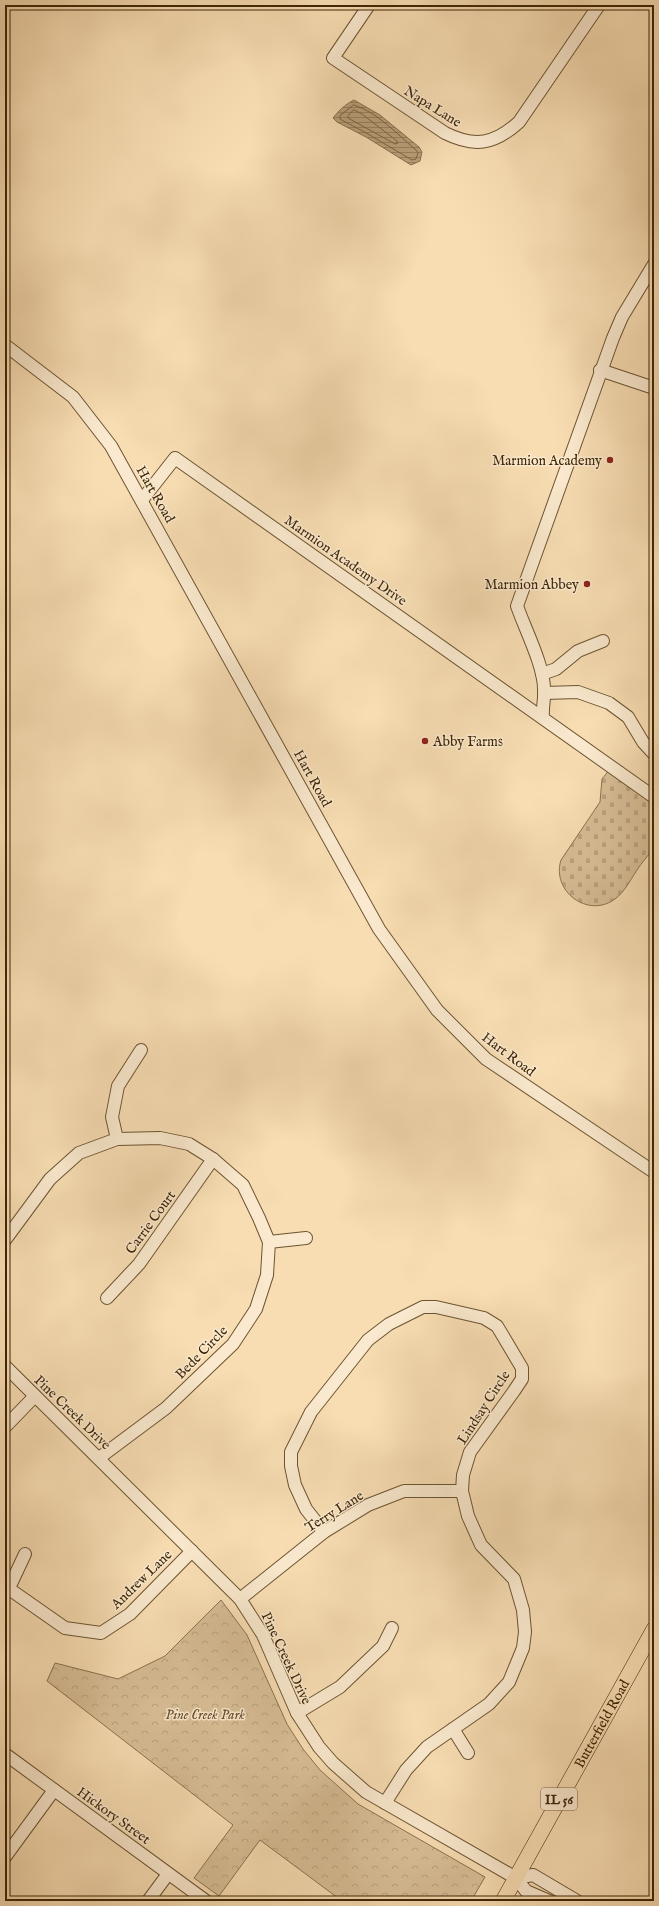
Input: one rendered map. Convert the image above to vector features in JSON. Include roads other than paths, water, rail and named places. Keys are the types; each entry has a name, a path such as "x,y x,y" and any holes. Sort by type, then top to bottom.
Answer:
{"main road":[{"name":"Butterfield Road","path":"503,1901 654,1629"}],"street":[{"name":"Napa Lane","path":"369,5 333,58 445,133 459,140 475,142 490,140 505,134 518,122 599,5"},
{"path":"543,717 542,704 544,693 542,674 517,606 600,370 622,317 654,264"},
{"name":"Hart Road","path":"5,345 73,396 111,446 379,929 437,1010 486,1059 654,1172"},
{"path":"600,370 654,388"},
{"name":"Marmion Academy Drive","path":"142,500 175,458 654,797"},
{"path":"542,674 556,669 578,651 603,641"},
{"path":"544,693 578,692 610,703 628,717 643,742 654,754"},
{"path":"5,1240 50,1179 79,1153 117,1138 112,1117 118,1086 142,1050"},
{"name":"Bede Circle","path":"99,1458 166,1408 233,1344 256,1310 266,1275 269,1242 243,1185 213,1159 190,1144 160,1138 117,1138"},
{"name":"Carrie Court","path":"106,1298 138,1264 213,1159"},
{"path":"269,1242 306,1238"},
{"name":"Lindsay Circle","path":"324,1532 306,1509 295,1485 291,1466 291,1452 295,1441 311,1412 368,1340 389,1324 423,1307 436,1307 493,1322 501,1330 522,1368 520,1382 470,1452 463,1475 462,1490 468,1516 481,1545 514,1579 523,1610 525,1632 523,1648 509,1682 489,1704 427,1747 406,1770 385,1803"},
{"name":"Pine Creek Drive","path":"5,1366 240,1600 263,1635 297,1713 319,1746 333,1763 366,1792 516,1878 526,1891 549,1901"},
{"path":"5,1427 35,1396"},
{"name":"Terry Lane","path":"240,1600 324,1532 368,1505 404,1491 462,1490"},
{"name":"Andrew Lane","path":"7,1587 65,1628 101,1633 130,1614 192,1551"},
{"path":"7,1587 25,1554"},
{"path":"297,1713 340,1687 383,1646 392,1628"},
{"path":"453,1729 468,1752"},
{"name":"Hickory Street","path":"5,1754 206,1901"},
{"path":"5,1857 54,1790"},
{"path":"148,1901 168,1874"},
{"path":"516,1878 533,1875 577,1901"}],"water":[{"path":"354,100 380,115 419,147 422,152 420,161 411,165 366,137 337,122 333,118 348,103"}],"place":[{"name":"Marmion Academy","path":"610,460"},
{"name":"Marmion Abbey","path":"587,584"},
{"name":"Abby Farms","path":"425,741"}],"park label":[{"name":"Pine Creek Park","path":"205,1714"}]}
